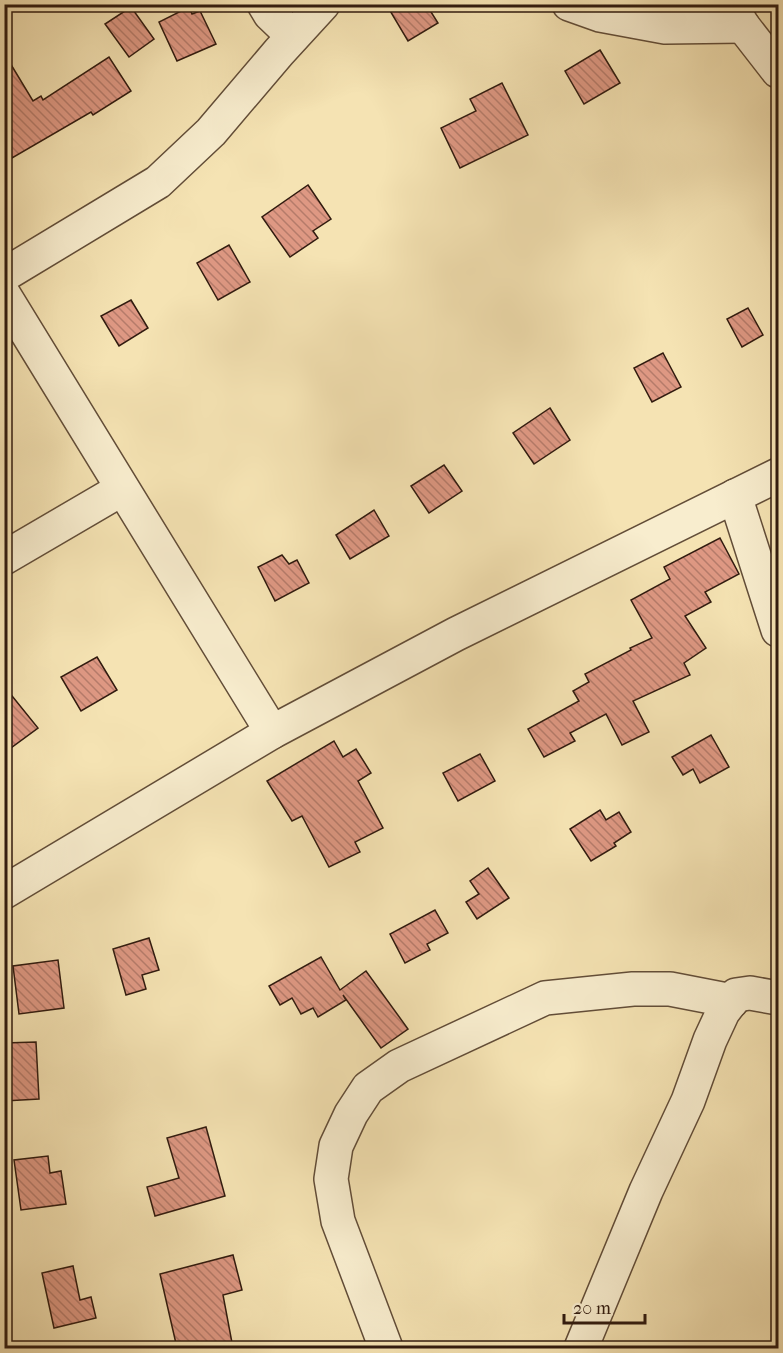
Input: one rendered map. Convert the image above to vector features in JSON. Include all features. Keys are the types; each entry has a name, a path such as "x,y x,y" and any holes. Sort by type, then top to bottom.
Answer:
{"street":[{"path":"264,4 270,14 293,36"},
{"path":"4,275 158,182 211,132 323,4"},
{"path":"569,4 600,15 665,27 737,15 778,71"},
{"path":"4,295 272,732"},
{"path":"4,892 272,732 456,634 778,476"},
{"path":"4,558 122,489"},
{"path":"735,496 778,630"},
{"path":"386,1348 338,1221 331,1179 336,1146 351,1114 368,1088 399,1066 544,998 633,989 670,989 732,1001"},
{"path":"581,1348 646,1191 688,1101 710,1040 723,1012 736,995 750,993 778,998"}],"building":[{"path":"386,4 426,4 438,23 408,41"},
{"path":"131,7 154,39 129,57 105,24"},
{"path":"189,7 192,14 200,11 216,44 177,61 159,22"},
{"path":"600,50 620,83 584,104 565,71"},
{"path":"4,53 33,101 41,96 43,100 109,57 131,91 93,115 91,112 12,158 4,145"},
{"path":"502,83 528,135 460,168 441,128 476,111 470,99"},
{"path":"308,185 331,219 313,231 318,238 290,257 262,217"},
{"path":"229,245 250,282 218,300 197,263"},
{"path":"131,300 148,328 119,346 101,316"},
{"path":"748,308 763,335 742,347 727,319"},
{"path":"663,353 681,387 652,402 634,368"},
{"path":"550,408 570,440 534,464 513,433"},
{"path":"444,465 462,491 429,513 411,486"},
{"path":"374,510 389,536 350,559 336,535"},
{"path":"720,538 739,574 705,592 711,602 685,616 706,648 684,663 690,675 633,701 649,732 622,745 606,714 570,733 575,741 544,757 528,729 579,701 573,691 589,682 585,674 652,638 631,600 670,579 664,567"},
{"path":"282,555 289,564 297,560 309,583 275,601 258,567"},
{"path":"97,657 117,690 81,711 61,677"},
{"path":"4,686 38,728 4,753"},
{"path":"711,735 729,767 700,783 693,769 683,775 672,757"},
{"path":"334,741 343,757 356,749 371,773 358,781 383,828 355,842 360,852 329,867 302,816 292,821 267,781"},
{"path":"480,754 495,781 458,801 443,773"},
{"path":"600,810 606,820 619,812 631,832 614,843 616,846 591,861 570,829"},
{"path":"488,868 509,898 477,919 466,902 479,894 470,881"},
{"path":"435,910 448,933 427,944 430,950 405,963 390,934"},
{"path":"149,938 159,970 142,975 146,989 126,995 113,949"},
{"path":"321,957 340,990 366,971 408,1029 381,1048 343,995 346,1000 318,1017 313,1008 301,1014 292,998 280,1005 269,986"},
{"path":"58,960 64,1008 19,1014 13,966"},
{"path":"36,1042 39,1099 4,1101 4,1043"},
{"path":"206,1127 225,1196 155,1216 147,1187 179,1178 167,1138"},
{"path":"48,1156 50,1173 61,1171 66,1204 21,1210 14,1160"},
{"path":"233,1255 242,1290 223,1295 233,1348 177,1348 160,1274"},
{"path":"73,1266 80,1300 91,1297 96,1318 54,1328 42,1273"}]}
